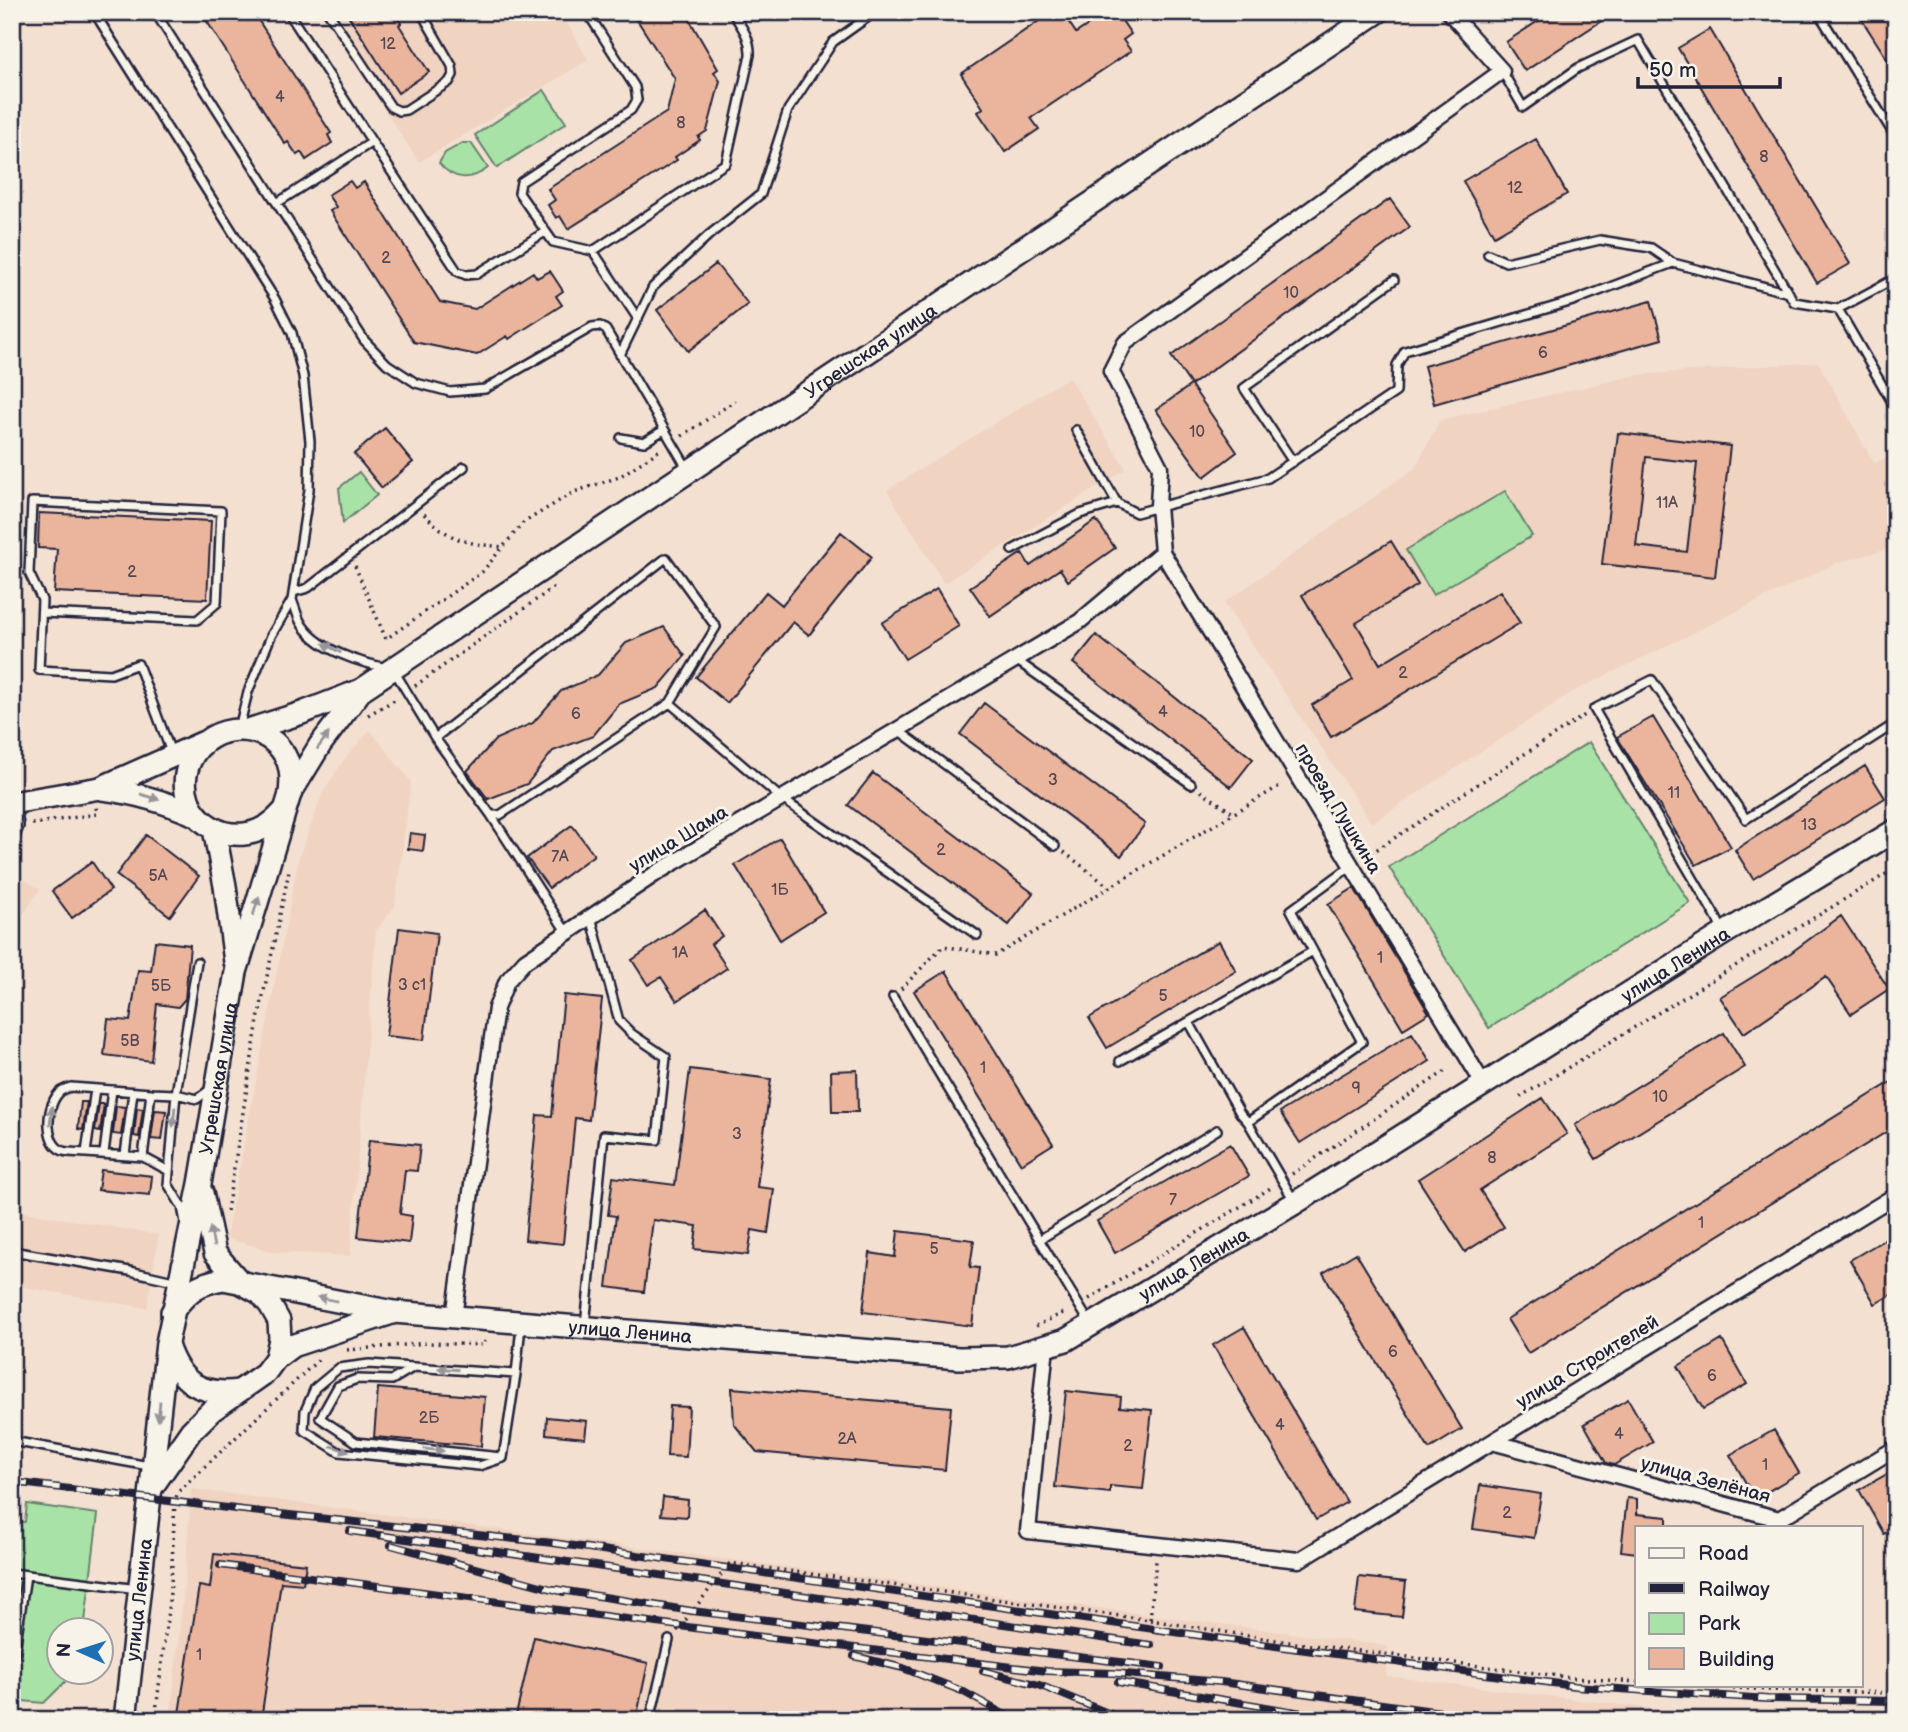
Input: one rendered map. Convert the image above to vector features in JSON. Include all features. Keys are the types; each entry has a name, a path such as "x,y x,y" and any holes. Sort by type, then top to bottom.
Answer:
{"main road":[{"name":"Угрешская улица","path":"236,972 225,886 206,822 190,803 187,789 186,775 191,761 205,742 221,732 243,729 302,713 361,690 1378,12"},
{"name":"Угрешская улица","path":"206,822 240,835 265,828 287,802 320,745 361,690"},
{"name":"Угрешская улица","path":"172,1312 200,1184 236,972 292,777 287,760 278,746 264,736 243,729"},
{"path":"14,803 100,788 205,742"},
{"path":"100,788 133,792 158,799 206,822"},
{"name":"улица Ленина","path":"123,1717 172,1312 187,1293 204,1283 223,1279 394,1312 959,1358 1008,1357 1066,1340 1091,1326 1295,1203 1723,934 1896,830"},
{"name":"Угрешская улица","path":"200,1184 215,1253 240,1282"},
{"path":"240,1282 260,1293 279,1321 280,1339 276,1358"},
{"name":"улица Ленина","path":"151,1489 191,1432 211,1411 265,1373 276,1358 292,1346 394,1312"},
{"path":"167,1343 173,1364 183,1377 196,1387 220,1394 239,1391"}],"street":[{"path":"1162,552 1158,506 1160,467 1111,371 1125,343 1502,71 1449,12"},
{"name":"улица Шама","path":"454,1317 496,1008 507,981 525,961 657,872 1079,622 1162,552"},
{"name":"проезд Пушкина","path":"1162,552 1484,1085"},
{"name":"улица Строителей","path":"1157,1545 1299,1560 1896,1195"},
{"path":"1046,1346 1028,1531 1157,1545"},
{"name":"улица Зелёная","path":"1492,1442 1779,1519 1896,1448"}],"lane":[{"path":"94,12 275,299 292,333 303,376 310,441 309,490 293,596 266,647 248,692 243,729"},
{"path":"155,12 364,340 387,364 416,383 450,392 485,389 592,327 600,326 606,330 689,471"},
{"path":"288,12 457,271 466,275 477,274 545,232"},
{"path":"328,12 391,107 399,111 406,110 449,82 453,75 452,66 421,12"},
{"path":"587,12 635,87 637,100 631,110 521,182 519,193 553,242 593,251 638,319"},
{"path":"593,251 726,163 751,45 732,12"},
{"path":"620,355 653,287 709,235 761,194 788,110 833,42 875,12"},
{"path":"1818,12 1896,138"},
{"path":"1502,71 1523,107 1578,68 1639,40 1794,302 1838,309 1896,278"},
{"path":"277,203 372,142"},
{"path":"1488,254 1506,262 1600,240 1651,248 1673,263 1789,293"},
{"path":"1076,430 1117,503 1136,513 1268,478 1396,392 1398,365 1405,351 1573,301 1673,263"},
{"path":"1293,462 1244,388 1394,280"},
{"path":"1838,309 1896,409"},
{"path":"621,438 645,442 664,430"},
{"path":"293,596 308,588 464,467"},
{"path":"42,613 197,620 217,603 221,511 32,502 29,573 42,600 39,670 111,674 138,664 172,756"},
{"path":"1012,550 1080,514 1117,503"},
{"path":"435,738 666,558 716,627 670,703 500,815 491,815"},
{"path":"293,596 301,623 315,639 362,664 393,669 435,738 491,815 567,933"},
{"path":"1015,660 1191,784"},
{"path":"1723,934 1710,907 1594,709 1652,680 1746,819 1896,723"},
{"path":"670,703 781,798 977,935"},
{"path":"898,730 1055,846"},
{"path":"12,845 19,826 14,803"},
{"path":"1248,1122 1362,1042 1291,909 1351,866"},
{"path":"585,1327 604,1135 657,1140 666,1057 632,1034 620,1021 591,916"},
{"path":"1120,1061 1313,951"},
{"path":"189,1241 182,1207 168,1184 176,1094 197,962"},
{"path":"894,997 1091,1326"},
{"path":"1189,1022 1295,1203"},
{"path":"169,1171 143,1157 64,1152 54,1144 51,1133 50,1112 60,1091 71,1087 176,1094 197,1099 216,1086"},
{"path":"86,1153 95,1089"},
{"path":"104,1153 112,1090"},
{"path":"125,1155 133,1092"},
{"path":"143,1157 151,1093"},
{"path":"1039,1240 1217,1130"},
{"path":"12,1251 179,1282"},
{"path":"503,1458 521,1322"},
{"path":"503,1458 480,1466 339,1452 304,1430 305,1411 315,1388 339,1368 369,1364 516,1374"},
{"path":"414,1367 392,1380 357,1379 338,1386 320,1418 356,1442 503,1458"},
{"path":"12,1441 153,1467"},
{"path":"12,1573 139,1590"},
{"path":"12,1670 26,1575"},
{"path":"650,1720 669,1640"}],"path":[{"path":"350,555 386,639 482,572 523,523 574,492 619,477 735,401"},
{"path":"415,505 433,524 452,538 503,547"},
{"path":"1351,866 1594,709"},
{"path":"1881,733 1896,761"},
{"path":"894,997 943,946 996,955 1297,776"},
{"path":"1191,784 1233,814"},
{"path":"19,826 97,814"},
{"path":"1055,846 1109,887"},
{"path":"1520,1097 1896,868"},
{"path":"339,1351 428,1343 484,1345 485,1341"},
{"path":"155,1720 171,1584 175,1501 178,1492 327,1352"},
{"path":"1150,1620 1157,1545"},
{"path":"669,1640 730,1563 1150,1620 1288,1642 1575,1678 1635,1682"},
{"path":"1701,1686 1896,1693"}],"shaded area":[{"path":"321,12 561,12 588,60 419,162"},
{"path":"1818,362 1874,463 1896,454 1896,547 1836,563 1572,692 1372,823 1224,603 1415,468 1440,420 1637,375"},
{"path":"1069,377 1126,469 944,583 887,490"},
{"path":"370,730 411,782 395,906 376,930 350,1256 274,1252 226,1238 299,857 323,793 343,761"},
{"path":"12,872 40,889 12,931"},
{"path":"12,1210 159,1235 147,1308 12,1285"},
{"path":"191,1489 1388,1646 1386,1676 1742,1720 170,1720 185,1580"}],"green space":[{"path":"544,90 566,123 497,168 475,135"},
{"path":"463,143 471,143 488,168 469,177 456,176 444,169 439,163 445,153"},
{"path":"359,472 377,495 343,523 339,488"},
{"path":"1505,491 1532,536 1433,595 1406,550"},
{"path":"1589,742 1690,903 1489,1028 1389,867"},
{"path":"27,1504 98,1514 86,1616 46,1616 46,1686 61,1686 44,1703 12,1700 12,1521 25,1522"}],"building":[{"path":"201,12 253,12 331,133 328,135 332,143 306,160 301,152 297,155 288,142 285,144"},
{"path":"346,12 394,12 401,23 399,25 429,72 398,93"},
{"path":"632,12 685,12 718,69 714,72 720,81 707,131 698,137 700,140 675,157 677,160 568,229 560,216 556,218 548,205 555,200 548,189 667,112 675,79"},
{"path":"1052,12 1062,12 1076,33 1108,12 1116,12 1131,34 1123,40 1131,51 1031,118 1039,129 1005,152 978,112 983,108 961,74"},
{"path":"1552,12 1615,12 1525,71 1506,42"},
{"path":"1857,12 1896,12 1896,73"},
{"path":"1710,29 1850,264 1817,283 1678,48"},
{"path":"1536,139 1567,194 1494,236 1463,181"},
{"path":"350,181 355,188 364,182 440,302 475,309 533,272 537,278 550,271 563,291 556,296 562,305 509,339 507,336 477,355 414,342 330,211 336,207 328,195"},
{"path":"1390,199 1410,227 1191,385 1171,356"},
{"path":"716,264 748,304 688,351 657,310"},
{"path":"1651,301 1662,339 1434,404 1424,366"},
{"path":"1191,385 1237,452 1204,477 1156,410"},
{"path":"385,428 413,462 382,488 354,454"},
{"path":"1618,433 1730,446 1715,577 1602,564","holes":["1646,457 1697,463 1687,552 1636,546"]},
{"path":"39,513 211,521 207,599 54,592 57,549 38,548"},
{"path":"1096,520 1115,548 1068,581 1060,569 990,616 970,587 1022,553 1030,566"},
{"path":"841,532 872,557 809,635 793,622 727,703 696,677 766,592 782,605"},
{"path":"1391,541 1418,585 1356,623 1380,664 1500,591 1520,623 1331,737 1312,705 1353,680 1302,595"},
{"path":"937,589 959,626 905,659 882,623"},
{"path":"664,627 685,656 658,688 619,704 593,736 553,751 527,784 488,799 467,771 496,739 533,723 561,691 598,675 626,643"},
{"path":"1096,635 1253,759 1231,787 1073,663"},
{"path":"984,703 1145,824 1121,856 960,734"},
{"path":"1653,717 1731,847 1696,865 1617,737"},
{"path":"1865,766 1885,798 1753,879 1735,850"},
{"path":"873,773 1033,893 1009,925 848,805"},
{"path":"572,825 594,855 549,888 527,858"},
{"path":"410,833 425,835 423,851 408,849"},
{"path":"146,835 199,876 170,916 116,875"},
{"path":"780,838 824,912 780,940 735,865"},
{"path":"92,862 111,890 72,918 52,891"},
{"path":"1354,888 1429,1013 1403,1029 1328,904"},
{"path":"705,910 722,936 711,944 727,968 677,1001 661,977 648,985 632,960"},
{"path":"1841,916 1889,989 1851,1014 1826,977 1744,1033 1720,997 1785,957"},
{"path":"399,928 437,933 424,1040 386,1036"},
{"path":"155,941 190,945 185,999 178,1007 157,1004 151,1061 104,1055 108,1019 130,1021 138,970 151,971"},
{"path":"1219,941 1236,971 1107,1048 1089,1018"},
{"path":"946,971 1053,1144 1021,1164 914,991"},
{"path":"564,995 602,999 589,1120 575,1118 563,1244 525,1240 537,1115 552,1116"},
{"path":"1412,1033 1430,1061 1300,1143 1280,1112"},
{"path":"1724,1033 1745,1067 1596,1159 1575,1125"},
{"path":"690,1069 771,1079 757,1187 774,1189 768,1233 752,1230 748,1255 694,1249 697,1226 653,1220 644,1292 607,1287 616,1216 608,1215 613,1177 675,1185"},
{"path":"857,1070 858,1112 832,1112 831,1071"},
{"path":"1896,1079 1896,1126 1528,1353 1507,1319"},
{"path":"1543,1098 1567,1134 1480,1190 1504,1227 1465,1252 1418,1179"},
{"path":"81,1102 87,1102 83,1130 78,1129"},
{"path":"99,1104 104,1104 100,1132 95,1131"},
{"path":"116,1106 125,1107 121,1135 113,1134"},
{"path":"137,1108 143,1109 139,1137 134,1136"},
{"path":"155,1110 166,1111 162,1140 151,1139"},
{"path":"369,1140 420,1145 417,1171 405,1170 400,1214 412,1216 409,1243 358,1237"},
{"path":"1230,1144 1249,1176 1115,1253 1097,1221"},
{"path":"101,1170 152,1176 150,1195 98,1190"},
{"path":"898,1231 974,1240 970,1267 979,1268 972,1326 863,1312 870,1253 895,1257"},
{"path":"1896,1233 1896,1292 1875,1304 1850,1260"},
{"path":"1356,1253 1462,1429 1429,1449 1323,1273"},
{"path":"1244,1327 1347,1502 1316,1520 1213,1345"},
{"path":"1722,1340 1747,1384 1703,1409 1678,1366"},
{"path":"378,1388 485,1397 481,1446 374,1437"},
{"path":"732,1388 951,1407 945,1470 757,1452 734,1424"},
{"path":"1066,1391 1121,1397 1120,1407 1152,1410 1143,1489 1110,1486 1110,1493 1055,1487"},
{"path":"1628,1399 1653,1442 1614,1465 1606,1463 1584,1424"},
{"path":"670,1406 689,1407 686,1457 667,1456"},
{"path":"547,1417 587,1421 585,1438 546,1434"},
{"path":"1774,1430 1799,1473 1755,1499 1730,1455"},
{"path":"1896,1469 1896,1527 1884,1534 1859,1490"},
{"path":"1480,1485 1541,1494 1534,1538 1473,1529"},
{"path":"663,1497 688,1500 687,1517 661,1515"},
{"path":"1627,1498 1637,1499 1637,1514 1667,1517 1667,1526 1635,1526 1635,1553 1621,1551"},
{"path":"214,1554 306,1564 303,1584 281,1582 261,1720 178,1720 199,1586 210,1588"},
{"path":"1359,1577 1406,1582 1402,1617 1355,1612"},
{"path":"534,1637 648,1663 636,1720 515,1720"}],"railway":[{"path":"12,1482 553,1543 1231,1640 1575,1686 1768,1699 1896,1701"},
{"path":"350,1531 1151,1645"},
{"path":"391,1545 563,1592"},
{"path":"220,1565 755,1636 1047,1671 1113,1673 1221,1682 1499,1720"},
{"path":"554,1589 692,1611 1162,1667"},
{"path":"854,1656 903,1668 962,1691 1014,1720"},
{"path":"983,1671 1039,1685 1125,1720"},
{"path":"1118,1682 1343,1720"}]}
